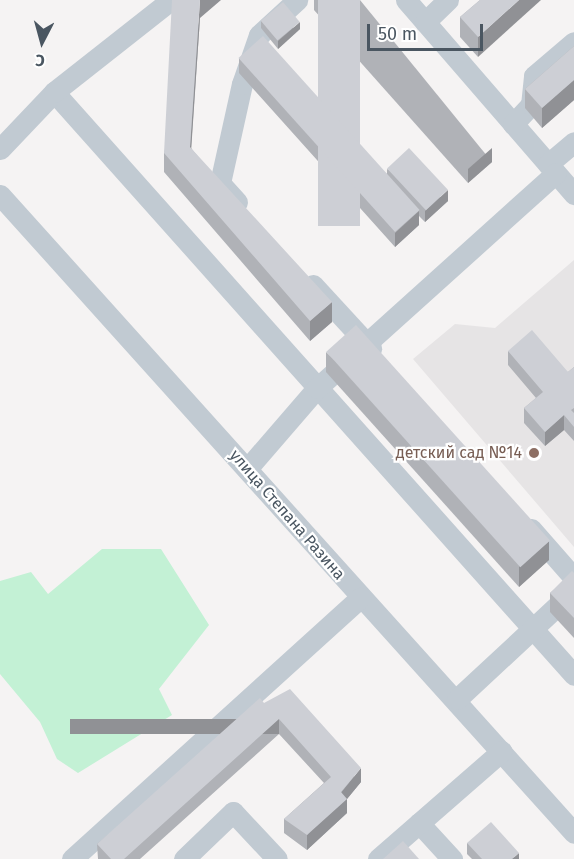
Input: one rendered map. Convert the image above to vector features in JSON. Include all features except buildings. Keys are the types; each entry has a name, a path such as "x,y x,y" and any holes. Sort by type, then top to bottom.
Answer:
{"street":[{"path":"0,149 54,92 171,0"},
{"path":"251,217 219,183 259,35 297,0"},
{"path":"406,0 574,194"},
{"path":"425,22 448,0"},
{"path":"513,124 531,105 534,76 574,42"},
{"path":"54,92 574,675"},
{"path":"247,469 317,388 552,169 574,142"},
{"name":"улица Степана Разина","path":"0,195 360,598 457,699 574,833"},
{"path":"297,267 382,361"},
{"path":"513,509 574,578"},
{"path":"457,699 574,590"},
{"path":"72,859 360,598"},
{"path":"378,859 502,751"},
{"path":"184,859 233,812 277,859"},
{"path":"419,823 452,859"}],"shaded area":[{"name":"детский сад №14","path":"574,260 574,547 413,359 455,324 495,328"}],"green space":[{"path":"102,549 161,549 209,625 159,689 172,715 78,773 57,759 40,722 0,674 0,581 31,572 48,594"}],"place":[{"name":"детский сад №14","path":"534,453"}]}
